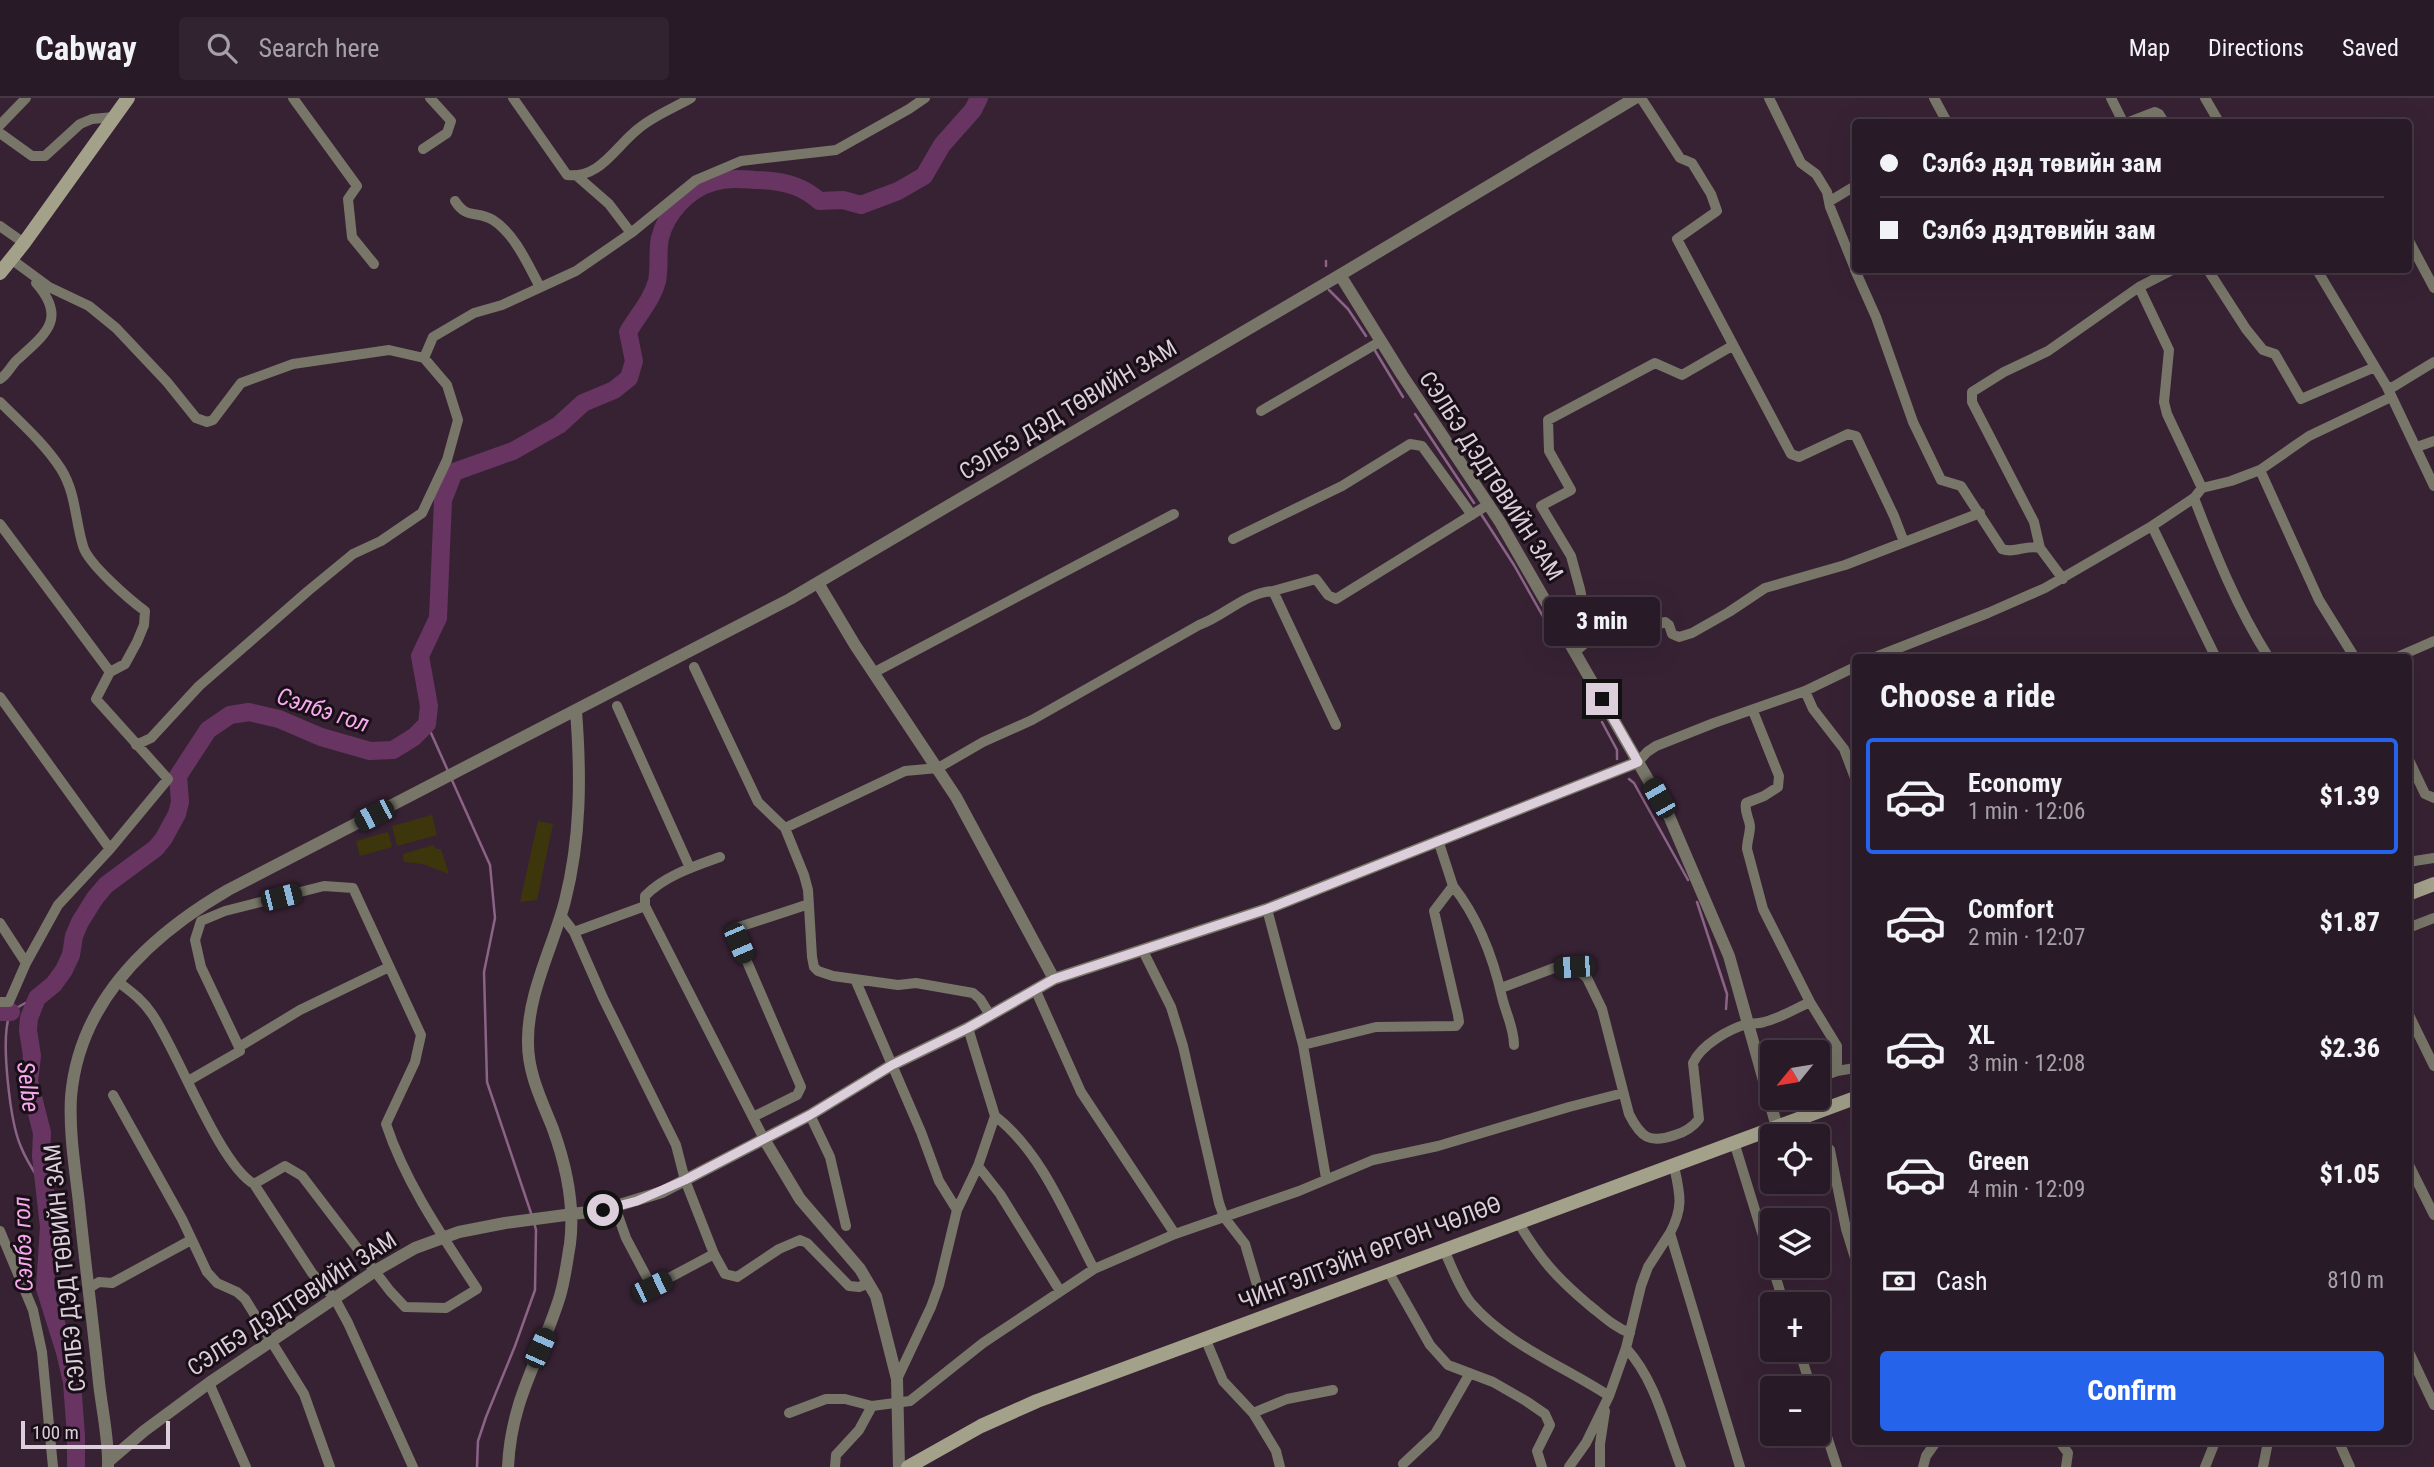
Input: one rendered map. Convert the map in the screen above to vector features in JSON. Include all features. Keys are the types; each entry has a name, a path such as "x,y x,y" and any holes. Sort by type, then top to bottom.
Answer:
{"main road":[{"path":"0,273 128,98"},
{"path":"2412,892 2434,884"},
{"name":"ЧИНГЭЛТЭЙН ӨРГӨН ЧӨЛӨӨ","path":"1785,1124 1852,1099"},
{"name":"ЧИНГЭЛТЭЙН ӨРГӨН ЧӨЛӨӨ","path":"908,1467 958,1438 1027,1405 1760,1133"}],"street":[{"path":"0,125 26,98"},
{"path":"293,98 357,186 348,199 352,237 374,264"},
{"path":"423,149 447,133 451,121 430,98"},
{"path":"513,98 566,175 577,176 607,163 638,128 691,98"},
{"path":"424,358 433,337 474,313 502,305 576,271 631,233 696,180 741,161 836,150 925,98"},
{"name":"СЭЛБЭ ДЭД ТӨВИЙН ЗАМ","path":"108,1464 71,1132 71,1096 75,1069 87,1032 102,1001 132,964 168,930 210,901 818,583 1635,98"},
{"path":"1641,98 1680,158 1692,163 1711,194 1717,211 1677,239 1791,454 1799,457 1848,434 1856,436 1904,542"},
{"path":"1769,98 1801,163 1816,174 1830,201 1852,262"},
{"path":"1934,98 1945,119"},
{"path":"2111,98 2122,119"},
{"path":"2205,98 2217,119"},
{"path":"2137,119 2155,112 2162,119"},
{"path":"0,133 32,156 45,156 80,124 92,119 114,117"},
{"path":"577,176 608,204 631,233"},
{"path":"1830,201 1852,188"},
{"path":"455,201 460,209 471,215 494,220 523,256 540,287"},
{"path":"0,226 24,243"},
{"path":"2412,247 2434,288"},
{"path":"11,260 49,287 89,306 117,328 196,418 206,422 213,420 241,383 293,364 389,351 424,358 447,384 458,420 447,460 424,511 381,541 353,555 308,591 199,686 151,738 136,745"},
{"path":"1857,273 1913,422 1941,480 1961,486 2003,549 2012,551 2031,546 2040,548"},
{"path":"2063,579 2040,548 2034,522 1970,397 1975,389 2048,351 2139,287 2166,273"},
{"path":"2210,273 2246,329 2263,349 2275,354 2301,398 2375,367"},
{"path":"2319,273 2389,392 2434,486"},
{"path":"0,379 34,345 51,323 51,304 29,275"},
{"name":"СЭЛБЭ ДЭДТӨВИЙН ЗАМ","path":"1340,275 1489,504 1669,816 1729,956 1776,1124"},
{"path":"2139,287 2169,350 2164,402 2167,414 2202,488"},
{"path":"1261,411 1381,341"},
{"path":"1590,639 1571,556 1541,506 1571,490 1549,451 1548,420 1655,363 1682,375 1732,346"},
{"path":"1889,654 2063,579 2152,526 2194,498 2202,488 2260,470 2309,436 2389,392 2434,362"},
{"path":"0,402 47,450 61,470 71,490 83,550 121,593 145,611 141,633 125,664 110,672 96,699 168,779 110,849 58,905 26,963 9,1002 0,1002"},
{"path":"2417,447 2434,441"},
{"path":"1233,540 1342,485 1409,444 1422,446 1472,515"},
{"path":"2260,470 2319,600 2353,654"},
{"path":"2194,498 2220,565 2252,632 2266,654"},
{"path":"785,828 905,771 938,768 983,742 1032,720 1260,592 1316,579 1328,595 1336,599 1489,504"},
{"path":"1575,652 1590,639 1615,640 1664,622 1669,625 1672,634 1679,637 1692,633 1765,588 1829,570 1980,513"},
{"path":"873,673 1174,514"},
{"path":"0,524 110,672"},
{"path":"2152,526 2215,654"},
{"path":"818,583 873,673 938,768 1054,979"},
{"path":"1273,591 1336,724"},
{"path":"2404,654 2434,641"},
{"path":"694,667 758,802 785,828 804,875 814,967 833,976 898,985 916,983 973,993 990,1015"},
{"path":"572,1214 615,1207 662,1192 810,1115 892,1065 968,1028 1054,979 1267,909 1638,762 1651,749 1714,723 1805,691 1852,668"},
{"path":"1805,691 1813,709 1844,749 1852,770"},
{"path":"0,697 110,849"},
{"path":"617,706 690,868"},
{"path":"1753,710 1779,776 1777,787 1746,803 1744,810 1750,826 1746,840 1747,849 1763,909 1810,1002 1837,1046 1837,1071"},
{"path":"508,1467 518,1403 560,1295 568,1257 572,1214 562,1156 534,1081 528,1042 535,993 561,915 572,868 578,815 579,756 576,711"},
{"path":"2412,766 2425,794 2434,798"},
{"path":"1438,840 1454,886 1467,905 1497,971 1514,1032 1514,1045"},
{"path":"720,857 690,868 652,889 645,896 646,906 764,1139 800,1199 869,1283 883,1314 897,1379 898,1467"},
{"path":"2412,861 2434,858"},
{"path":"188,1082 240,1051 201,967 195,940 201,921 225,911 324,886 353,888 421,1035 415,1062 386,1124 394,1148 417,1194 477,1289 446,1308 405,1307 302,1176 285,1166 254,1184"},
{"path":"1303,1045 1376,1027 1456,1026 1459,1022 1458,1015 1434,911 1454,886"},
{"path":"752,1117 797,1095 801,1087 739,943 736,928 809,904"},
{"path":"574,932 646,906"},
{"path":"1267,909 1303,1045 1326,1178"},
{"path":"561,915 574,932 603,998 676,1145 685,1180 714,1254 725,1274 737,1277 779,1249 803,1241 849,1286 859,1287 869,1283"},
{"path":"2412,926 2434,918"},
{"path":"0,923 26,963"},
{"path":"1143,951 1171,1007 1183,1046 1207,1156 1224,1217 1245,1244 1260,1295"},
{"path":"239,1047 304,1009 389,967"},
{"path":"1501,988 1554,968 1574,967 1587,978 1602,1009 1623,1093 1636,1127 1651,1139 1663,1139 1694,1126 1699,1119 1693,1071 1696,1056 1728,1032 1747,1024 1764,1022 1810,1002"},
{"path":"855,979 922,1132 939,1181 957,1210"},
{"path":"117,981 151,1012 215,1133 243,1177 254,1184 312,1273 335,1299 413,1467"},
{"path":"1035,989 1081,1092 1175,1234"},
{"path":"2412,1021 2434,1066"},
{"path":"968,1028 995,1116 1017,1135 1036,1161 1094,1269"},
{"path":"1830,1073 1852,1068"},
{"path":"789,1413 826,1399 845,1399 872,1406 898,1404 914,1398 967,1355 1094,1269 1175,1234 1299,1191 1373,1160 1438,1146 1623,1093"},
{"path":"113,1095 165,1187 210,1276 220,1285 243,1296 304,1394 330,1467"},
{"path":"810,1115 830,1157 846,1226"},
{"path":"897,1379 923,1326 939,1285 957,1210 978,1166 995,1116"},
{"path":"1799,1119 1805,1124"},
{"path":"1734,1142 1780,1292"},
{"path":"1830,1150 1852,1248"},
{"path":"978,1166 1000,1194 1060,1291"},
{"path":"1569,1467 1586,1443 1608,1400 1626,1349 1648,1267 1676,1220 1681,1198 1674,1166"},
{"path":"2412,1171 2434,1215"},
{"path":"615,1207 626,1238 652,1287 714,1254"},
{"name":"СЭЛБЭ ДЭДТӨВИЙН ЗАМ","path":"108,1464 153,1424 209,1383 375,1271 415,1248 443,1237 505,1223 572,1214"},
{"path":"1518,1222 1535,1251 1556,1276 1617,1328 1630,1333"},
{"path":"0,1231 33,1310 42,1352 53,1467"},
{"path":"1670,1233 1740,1467"},
{"path":"89,1288 99,1282 111,1284 191,1240"},
{"path":"1444,1250 1470,1301 1491,1322 1544,1359 1577,1375 1608,1400"},
{"path":"1388,1271 1430,1345 1448,1365 1493,1382 1545,1414 1550,1425 1537,1451 1542,1467"},
{"path":"1205,1338 1223,1381 1253,1413 1276,1451 1280,1467"},
{"path":"1626,1349 1640,1363 1681,1467"},
{"path":"2412,1358 2434,1405"},
{"path":"1403,1464 1435,1434 1470,1373"},
{"path":"209,1383 246,1467"},
{"path":"1253,1413 1287,1399 1333,1390"},
{"path":"1600,1467 1600,1444 1608,1400"},
{"path":"835,1467 836,1455 859,1430 872,1406"},
{"path":"1830,1444 1838,1467"},
{"path":"1923,1467 1926,1456 1935,1445"},
{"path":"2062,1445 2068,1453 2066,1467"},
{"path":"2205,1467 2214,1445"},
{"path":"2263,1467 2267,1445"},
{"path":"2340,1445 2350,1467"}],"shaded area":[{"path":"432,815 437,835 397,846 392,826"},
{"path":"538,821 553,824 537,900 520,902"},
{"path":"388,832 392,847 360,856 356,841"},
{"path":"433,845 436,849 441,849 449,874 423,864 404,862 403,854"}],"waterway":[{"name":"Сэлбэ гол","path":"76,1467 72,1382 45,1288 49,1227 41,1156 42,1133 29,1081 32,1056 28,1030 29,1018 37,998 54,984 64,970 80,922 95,898 106,885 156,848 164,838 177,814 180,802 178,776 208,730 230,715 249,712 279,719 321,737 370,751 393,750 414,737 427,724 429,706 420,656 438,618 443,500 454,472 513,451 559,425 583,403 614,390 629,378 634,361 628,332 655,288 659,243 667,220 679,203 704,185 734,179 781,182 797,187 819,201 843,200 861,205 898,191 924,176 942,145 973,110 979,98"},
{"path":"1326,261 1326,266"},
{"path":"1329,290 1348,309 1366,336"},
{"path":"1374,349 1403,397"},
{"path":"1415,414 1474,503"},
{"path":"1481,514 1514,565 1554,636"},
{"path":"1602,722 1617,750 1617,759"},
{"path":"427,724 448,771"},
{"path":"451,778 490,865 495,918 484,972 487,1082 532,1216"},
{"path":"1629,779 1634,783 1688,880"},
{"path":"1697,902 1727,994 1726,1009"},
{"name":"Selbe","path":"37,998 19,1006 10,1014 6,1060 17,1135 26,1158 45,1189"},
{"path":"0,1012 11,1012"},
{"path":"477,1467 478,1441 535,1290 534,1222"}],"route":[{"path":"603,1210 662,1192 810,1115 892,1065 968,1028 1054,979 1267,909 1638,762 1602,699"}]}
